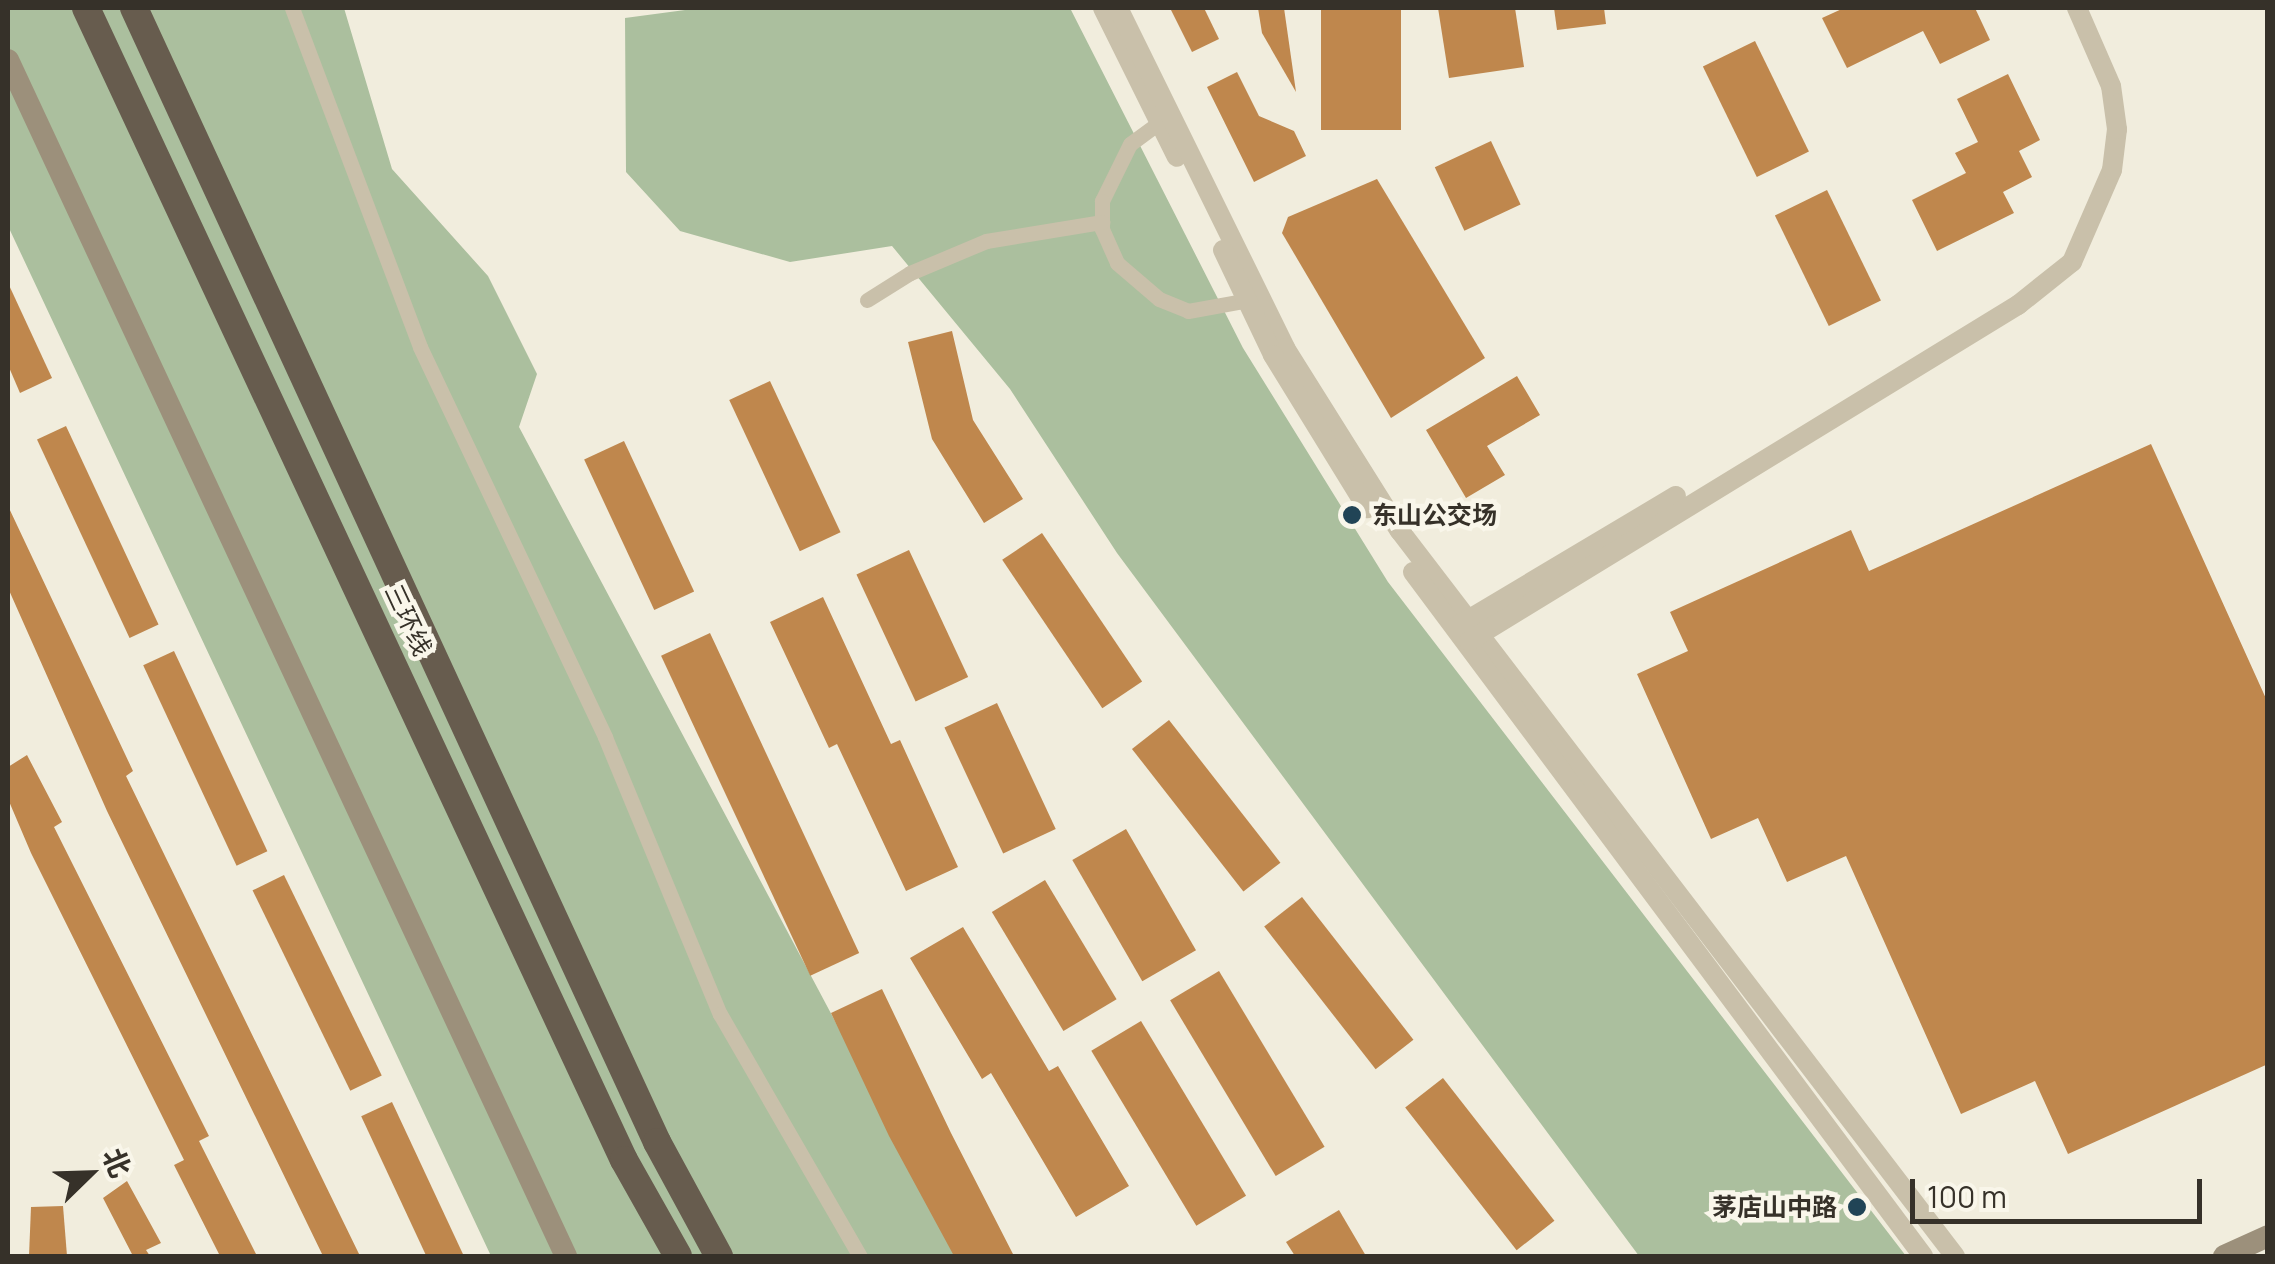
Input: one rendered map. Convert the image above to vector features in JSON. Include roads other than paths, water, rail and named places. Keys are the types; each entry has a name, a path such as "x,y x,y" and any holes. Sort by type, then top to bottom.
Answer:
{"highway":[{"path":"68,8 314,531 367,604"},
{"name":"三环线","path":"86,8 624,1160 678,1256"},
{"name":"三环线","path":"134,8 657,1142 719,1256"},
{"path":"144,8 221,190"}],"main road":[{"path":"8,60 566,1256"},
{"path":"2224,1256 2268,1236"}],"street":[{"path":"292,8 420,347 605,738 720,1014 860,1256"},
{"path":"1102,8 1165,117"},
{"path":"1118,8 1165,117 1254,299 1333,431 1467,631 1922,1256"},
{"path":"1467,631 2013,298 2065,256 2103,168 2108,129 2102,88 2067,8"},
{"path":"1467,631 2018,305 2072,262 2112,170 2117,129 2110,86 2077,8"},
{"path":"1165,117 1130,144 1112,174 1102,222 1117,263 1159,299 1188,311 1254,299"},
{"path":"867,300 910,273 986,240 1102,222"},
{"path":"1467,631 1955,1256"}],"place":[{"name":"东山公交场","path":"1352,515"},
{"name":"茅店山中路","path":"1857,1207"}]}
